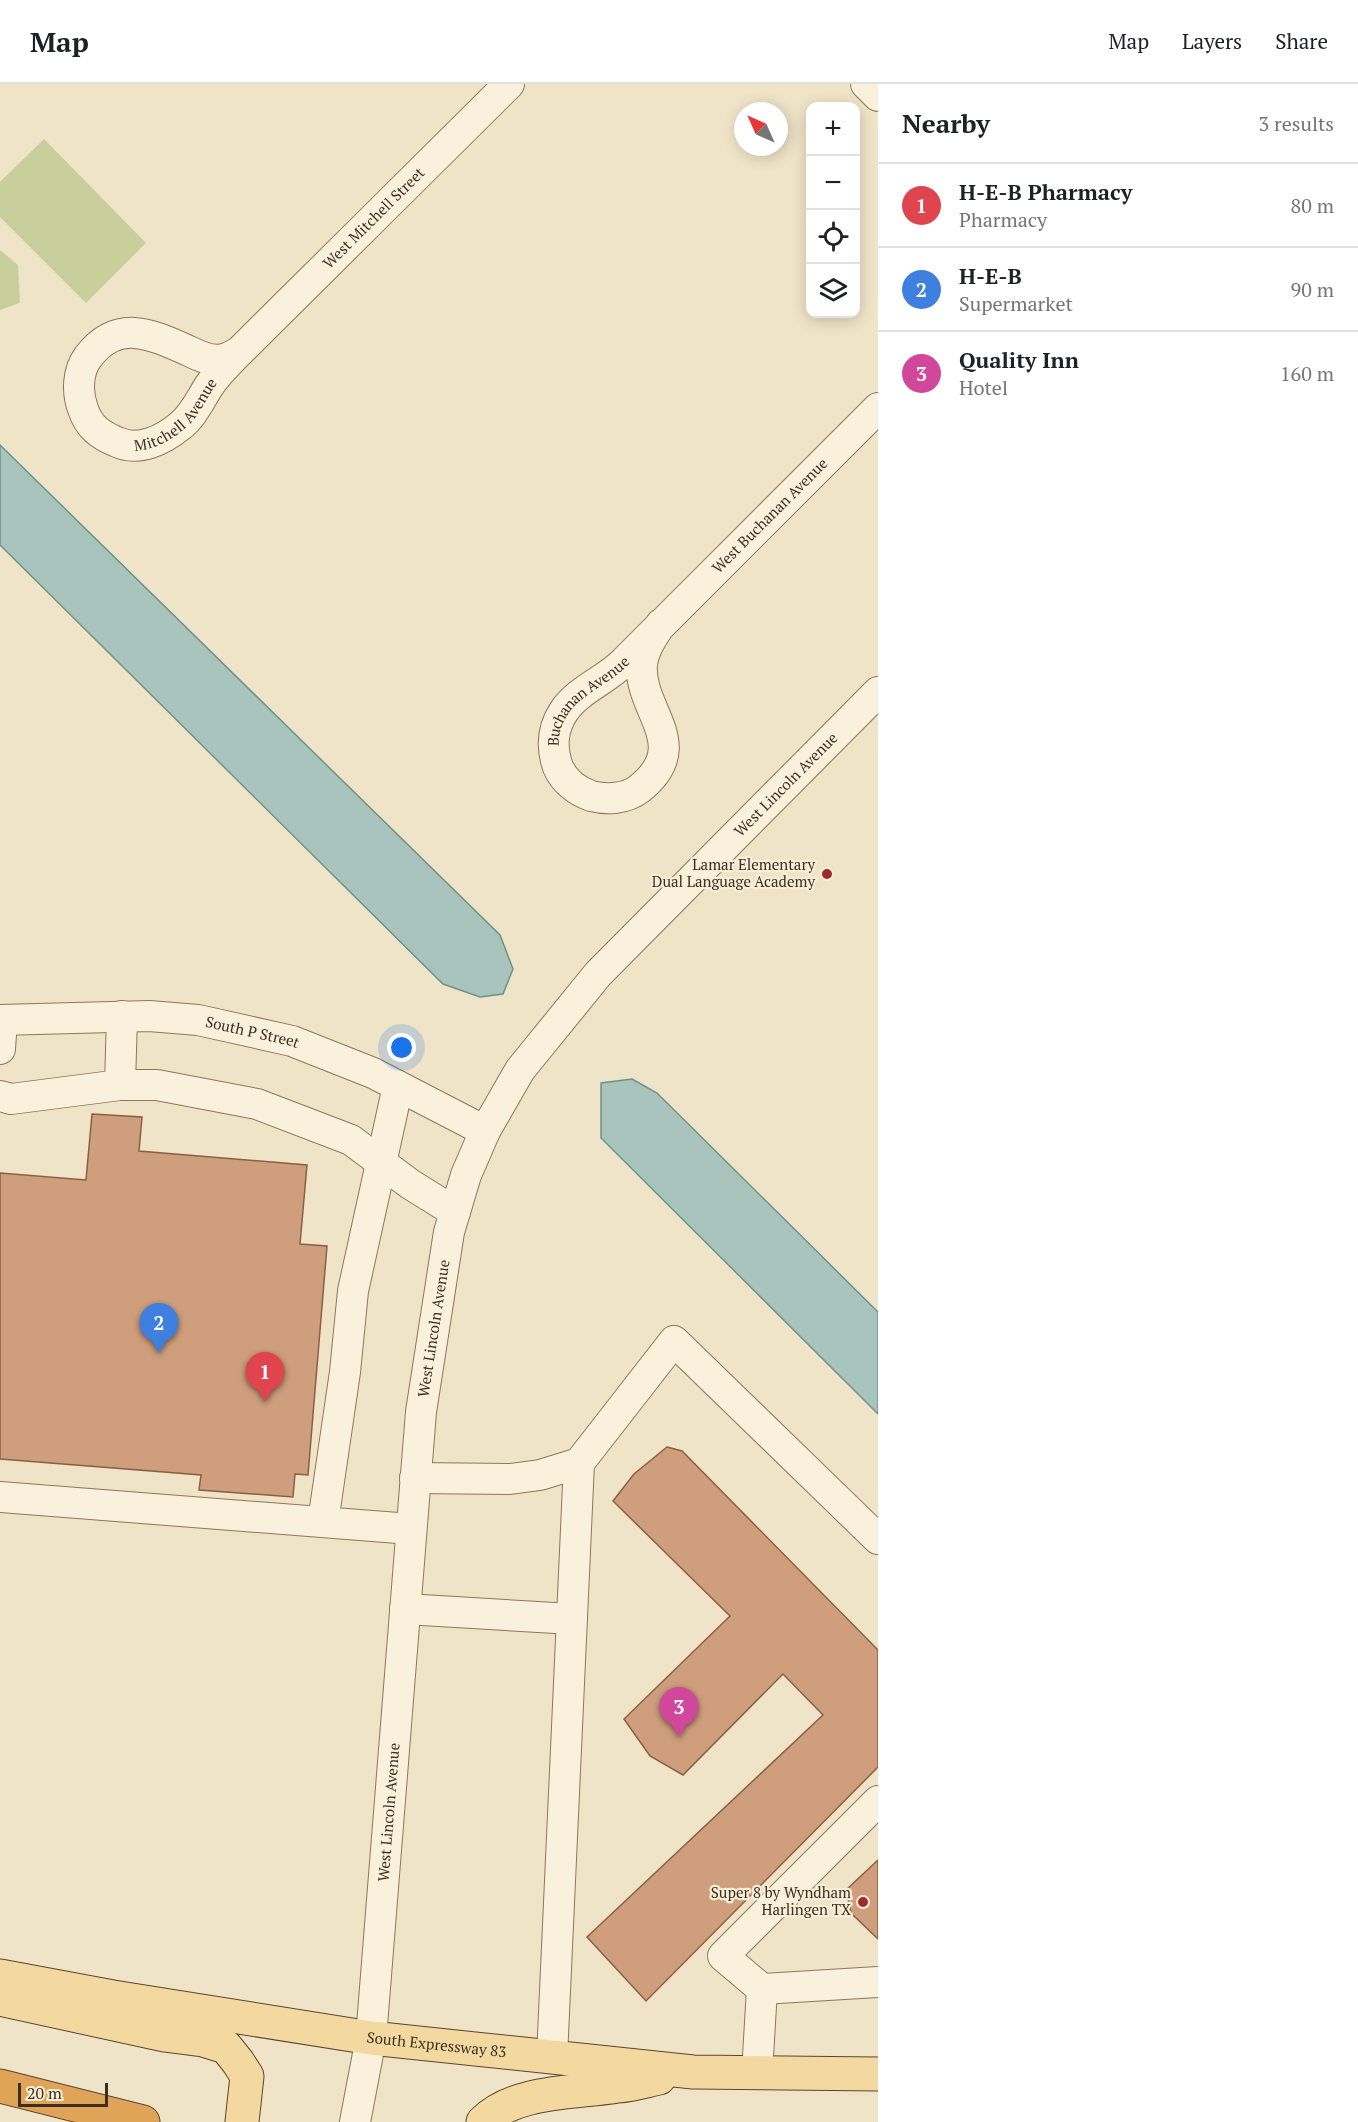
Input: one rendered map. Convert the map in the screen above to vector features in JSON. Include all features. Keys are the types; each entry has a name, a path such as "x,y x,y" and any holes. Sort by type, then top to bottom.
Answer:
{"highway":[{"path":"0,2086 143,2122"}],"main road":[{"name":"South Expressway 83","path":"0,1976 113,1997 371,2038 693,2072 878,2074"},
{"path":"0,1999 164,2035 203,2040 226,2047 247,2076 242,2122"},
{"path":"483,2122 497,2109 538,2096 619,2086 693,2072"}],"street":[{"name":"West Mitchell Street","path":"240,351 509,84"},
{"name":"Mitchell Avenue","path":"123,332 143,333 165,340 203,358 222,360 240,351 222,369 182,424 164,438 142,445 121,444 101,435 87,421 79,400 79,380 86,359 101,342 123,332"},
{"name":"West Buchanan Avenue","path":"661,624 878,408"},
{"name":"Buchanan Avenue","path":"661,624 648,644 642,664 644,685 660,724 664,743 660,763 650,780 633,793 614,798 592,796 573,788 560,771 552,752 554,730 565,710 583,693 621,666 661,624"},
{"name":"West Lincoln Avenue","path":"355,2122 371,2038 421,1412 448,1232 466,1176 485,1131 520,1070 598,974 878,692"},
{"name":"South P Street","path":"1,1020 149,1016 198,1020 292,1041 373,1073 485,1131"},
{"path":"120,1085 122,1017"},
{"path":"0,1050 1,1020"},
{"path":"0,1096 11,1099 120,1085 157,1085 256,1104 351,1140 381,1164 454,1212"},
{"path":"323,1522 345,1372 353,1290 398,1086"},
{"path":"415,1478 510,1479 540,1475 579,1463 674,1341 878,1539"},
{"path":"552,2057 579,1463"},
{"path":"0,1497 411,1529"},
{"path":"405,1609 572,1619"},
{"path":"878,1801 723,1956 762,1989 878,1982"},
{"path":"757,2073 762,1989"},
{"path":"365,2122 371,2038"}],"green space":[{"path":"44,139 146,243 86,303 0,217 0,182"},
{"path":"0,250 18,265 20,303 0,310"}],"water":[{"path":"0,445 500,935 513,969 503,994 480,997 443,984 0,545"},
{"path":"632,1079 657,1093 878,1312 878,1414 601,1138 601,1083"}],"building":[{"path":"92,1114 142,1117 139,1151 307,1165 300,1244 327,1246 308,1475 295,1474 293,1497 199,1490 201,1475 0,1459 0,1173 86,1180"},
{"path":"667,1447 682,1451 878,1650 878,1767 646,2001 587,1937 823,1715 783,1674 683,1775 650,1756 624,1719 730,1616 613,1501 634,1474"},
{"name":"Super 8 by Wyndham Harlingen TX","path":"878,1860 878,1939 851,1913 846,1890"}],"place":[{"name":"Lamar Elementary Dual Language Academy","path":"827,874"},
{"name":"H-E-B","path":"159,1353"},
{"name":"H-E-B Pharmacy","path":"265,1402"},
{"name":"Quality Inn","path":"679,1737"},
{"name":"Super 8 by Wyndham Harlingen TX","path":"863,1902"}]}
